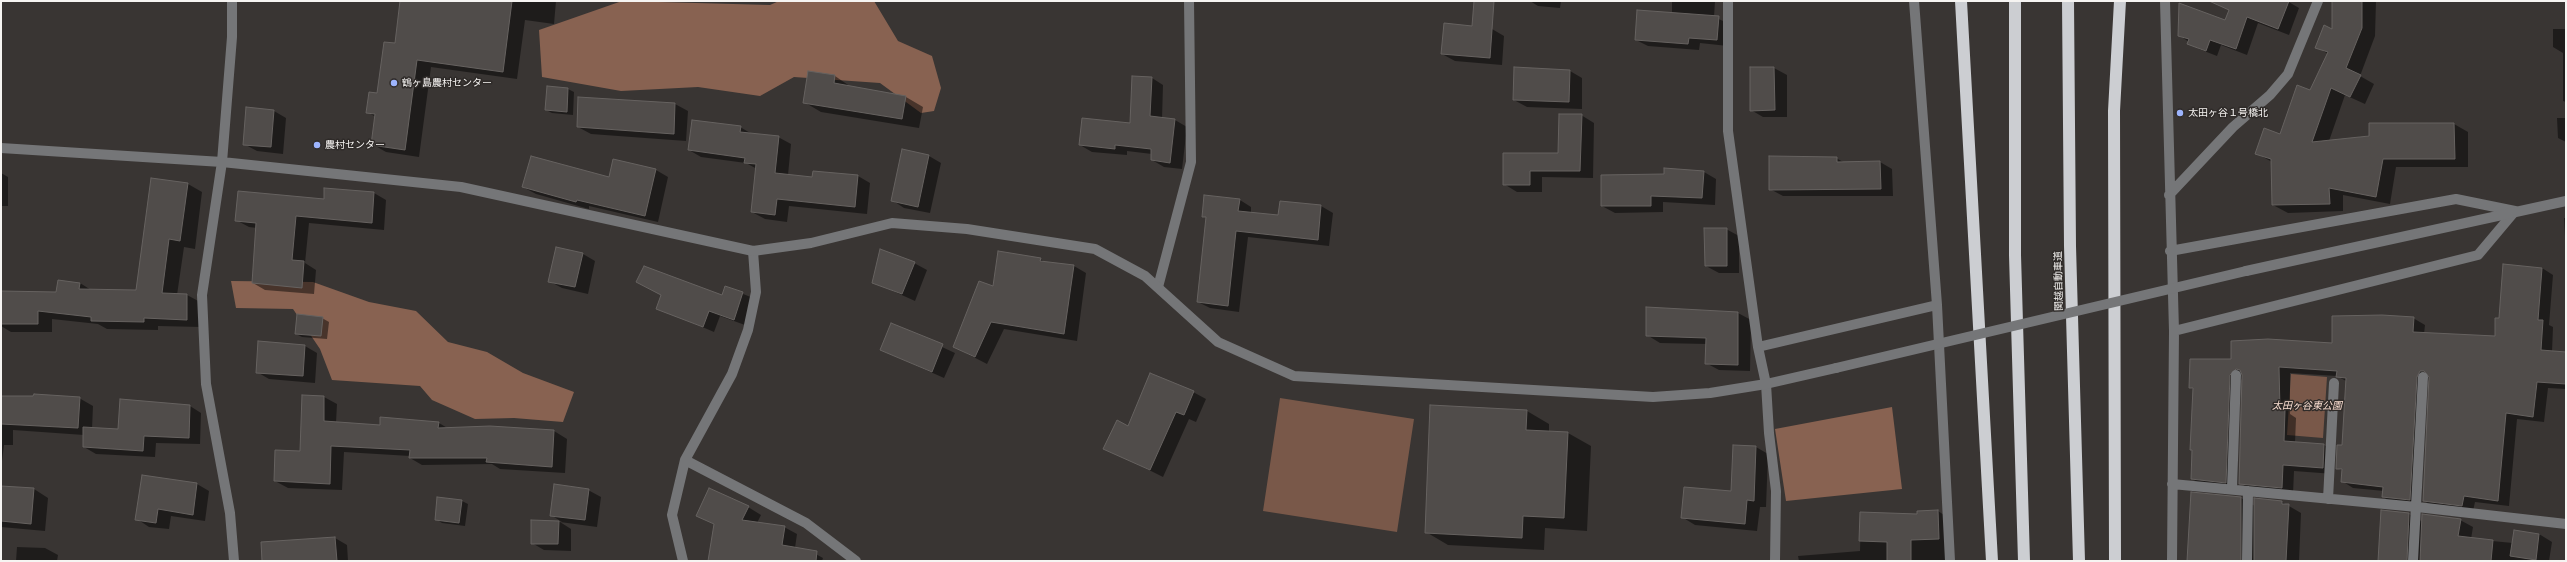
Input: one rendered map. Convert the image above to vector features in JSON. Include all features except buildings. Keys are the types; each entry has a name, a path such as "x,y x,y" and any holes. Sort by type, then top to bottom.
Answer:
{"highway":[{"path":"1961,1 1992,561"},
{"path":"2015,1 2015,255 2024,561"},
{"name":"関越自動車道","path":"2068,1 2070,246 2079,561"},
{"path":"2115,561 2114,119 2120,1"}],"street":[{"path":"232,1 232,37 222,162 202,295 206,384 230,513 234,561"},
{"path":"1158,287 1191,162 1189,1"},
{"path":"1728,1 1728,131 1758,347 1766,384 1769,433 1776,491 1775,561"},
{"path":"1914,1 1937,305 1950,561"},
{"path":"2165,1 2170,251 2174,331 2172,561"},
{"path":"2169,194 2233,127 2270,96 2288,74 2318,1"},
{"path":"1,148 222,162 461,187 753,251 811,243 892,224 967,229 1095,249 1145,276 1218,342 1294,376 1653,397 1710,393 1766,384 2246,271 2566,201"},
{"path":"2170,251 2456,199 2515,211"},
{"path":"2174,331 2478,255 2515,211"},
{"path":"683,561 672,515 685,460 732,374 748,330 756,292 753,251"},
{"path":"1758,347 1937,305"},
{"path":"2232,488 2236,375"},
{"path":"2413,561 2424,377"},
{"path":"2328,499 2334,384"},
{"path":"685,460 806,523 856,561"},
{"path":"2172,484 2232,488 2248,491 2417,507 2566,524"},
{"path":"2247,561 2248,491"}],"green space":[{"name":"太田ヶ谷東公園","path":"2291,374 2327,377 2323,438 2287,435"},
{"path":"1280,398 1414,419 1397,532 1263,511"}],"shaded area":[{"path":"622,1 770,5 779,1 874,1 898,41 932,56 941,88 934,111 921,113 880,83 794,77 760,96 698,87 621,91 542,77 539,30"},
{"path":"231,281 313,282 369,302 416,311 448,342 487,352 523,373 574,392 563,422 514,418 475,419 432,400 420,386 332,380 320,349 293,309 236,308"},
{"path":"1892,407 1902,489 1786,501 1775,429"}],"place":[{"name":"鶴ヶ島農村センター","path":"394,83"},
{"name":"太田ヶ谷１号橋北","path":"2180,113"},
{"name":"農村センター","path":"317,145"}]}
